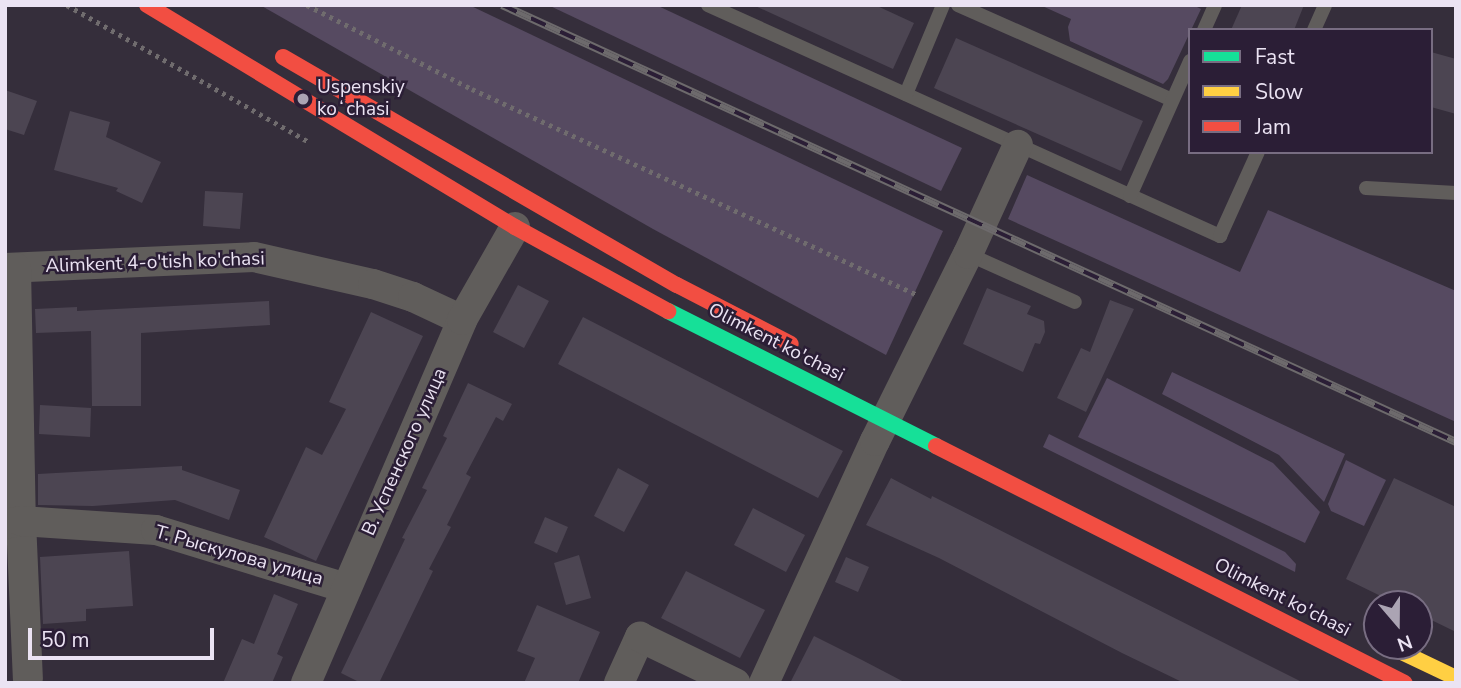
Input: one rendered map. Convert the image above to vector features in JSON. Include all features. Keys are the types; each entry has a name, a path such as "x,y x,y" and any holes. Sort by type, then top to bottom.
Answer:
{"main road":[{"name":"Olimkent ko'chasi","path":"147,5 515,227 674,314 891,403 1380,661 1405,683"},
{"name":"Olimkent ko'chasi","path":"273,51 631,258 807,353"},
{"name":"Olimkent ko'chasi","path":"1380,661 1456,678"}],"street":[{"path":"764,683 891,403 968,254 1018,145"},
{"name":"В. Успенского улица","path":"306,683 462,320 515,227"},
{"name":"Alimkent 4-o'tish ko'chasi","path":"11,268 254,257 373,284 413,297 462,320"},
{"path":"11,268 13,523 28,680"},
{"name":"Т. Рыскулова улица","path":"13,523 156,530 346,588"},
{"path":"619,683 640,637 736,683"}],"lane":[{"path":"708,5 1220,236 1257,154"},
{"path":"906,94 943,5"},
{"path":"958,5 1172,100"},
{"path":"1205,28 1214,5"},
{"path":"1315,28 1325,5"},
{"path":"1130,196 1188,65"},
{"path":"1366,188 1456,193"},
{"path":"968,254 1075,302"}],"path":[{"path":"307,5 472,89 919,296"}],"shaded area":[{"path":"260,5 469,5 943,231 886,355 653,229"},
{"path":"548,5 656,5 962,148 941,191"},
{"path":"1040,5 1193,5 1201,9 1192,28 1188,28 1188,37 1163,84 1070,41 1068,27 1071,19"},
{"path":"1027,175 1240,272 1268,210 1456,291 1456,422 1008,219"},
{"path":"1172,372 1345,454 1324,502 1279,455 1162,394"},
{"path":"1107,378 1273,463 1320,512 1305,543 1078,437"},
{"path":"1049,434 1285,552 1296,564 1295,572 1043,447"},
{"path":"1346,460 1386,480 1364,526 1331,511 1328,504"}],"building":[{"path":"753,5 875,5 914,23 893,69"},
{"path":"1242,5 1304,5 1295,28 1232,28"},
{"path":"956,38 1143,121 1121,171 934,88"},
{"path":"1433,53 1456,59 1456,114 1433,108"},
{"path":"5,90 37,101 24,135 5,129"},
{"path":"70,111 110,122 106,137 161,162 142,203 116,191 118,188 54,170"},
{"path":"205,191 243,193 240,229 203,226"},
{"path":"518,285 549,301 524,348 493,332"},
{"path":"987,288 1031,306 1027,314 1044,321 1045,332 1040,344 1035,343 1023,372 963,344"},
{"path":"1110,300 1134,309 1086,412 1057,398 1081,348 1090,352"},
{"path":"269,301 270,325 141,333 141,406 92,406 91,331 36,333 35,309 77,307 77,311"},
{"path":"371,312 423,336 316,561 264,537 306,447 322,455 346,409 329,402"},
{"path":"583,317 843,451 818,498 558,364"},
{"path":"468,383 512,404 503,421 496,417 466,474 471,477 447,525 451,527 429,569 433,571 379,683 361,683 341,673 405,539 402,538 427,490 422,488 447,438 443,436"},
{"path":"40,405 91,408 90,437 39,434"},
{"path":"182,466 182,470 240,490 229,520 175,500 93,506 38,505 38,474"},
{"path":"618,468 649,485 624,532 594,516"},
{"path":"891,478 931,499 932,496 1304,683 1184,683 1122,653 939,558 866,525"},
{"path":"1394,478 1456,507 1456,632 1433,621 1433,590 1368,590 1346,579"},
{"path":"753,508 805,535 786,572 734,545"},
{"path":"545,517 568,527 557,553 534,543"},
{"path":"129,551 133,606 86,609 86,621 43,624 40,557"},
{"path":"579,555 591,598 566,605 554,563"},
{"path":"846,557 869,567 858,592 835,582"},
{"path":"686,571 765,610 740,658 661,618"},
{"path":"274,594 298,604 277,654 283,657 272,683 223,683 242,639 254,644"},
{"path":"537,605 600,632 578,683 524,683 535,658 517,651"},
{"path":"814,636 862,660 906,683 790,683"}],"railway":[{"path":"502,5 1456,442"}],"traffic: fast":[{"path":"668,311 936,446"}],"traffic: slow":[{"path":"1418,660 1456,678"}],"traffic: jam":[{"path":"147,5 515,227 668,311"},
{"path":"283,57 677,285 791,344"},
{"path":"936,446 1405,683"}],"place":[{"name":"Uspenskiy koʻchasi","path":"303,99"}]}
